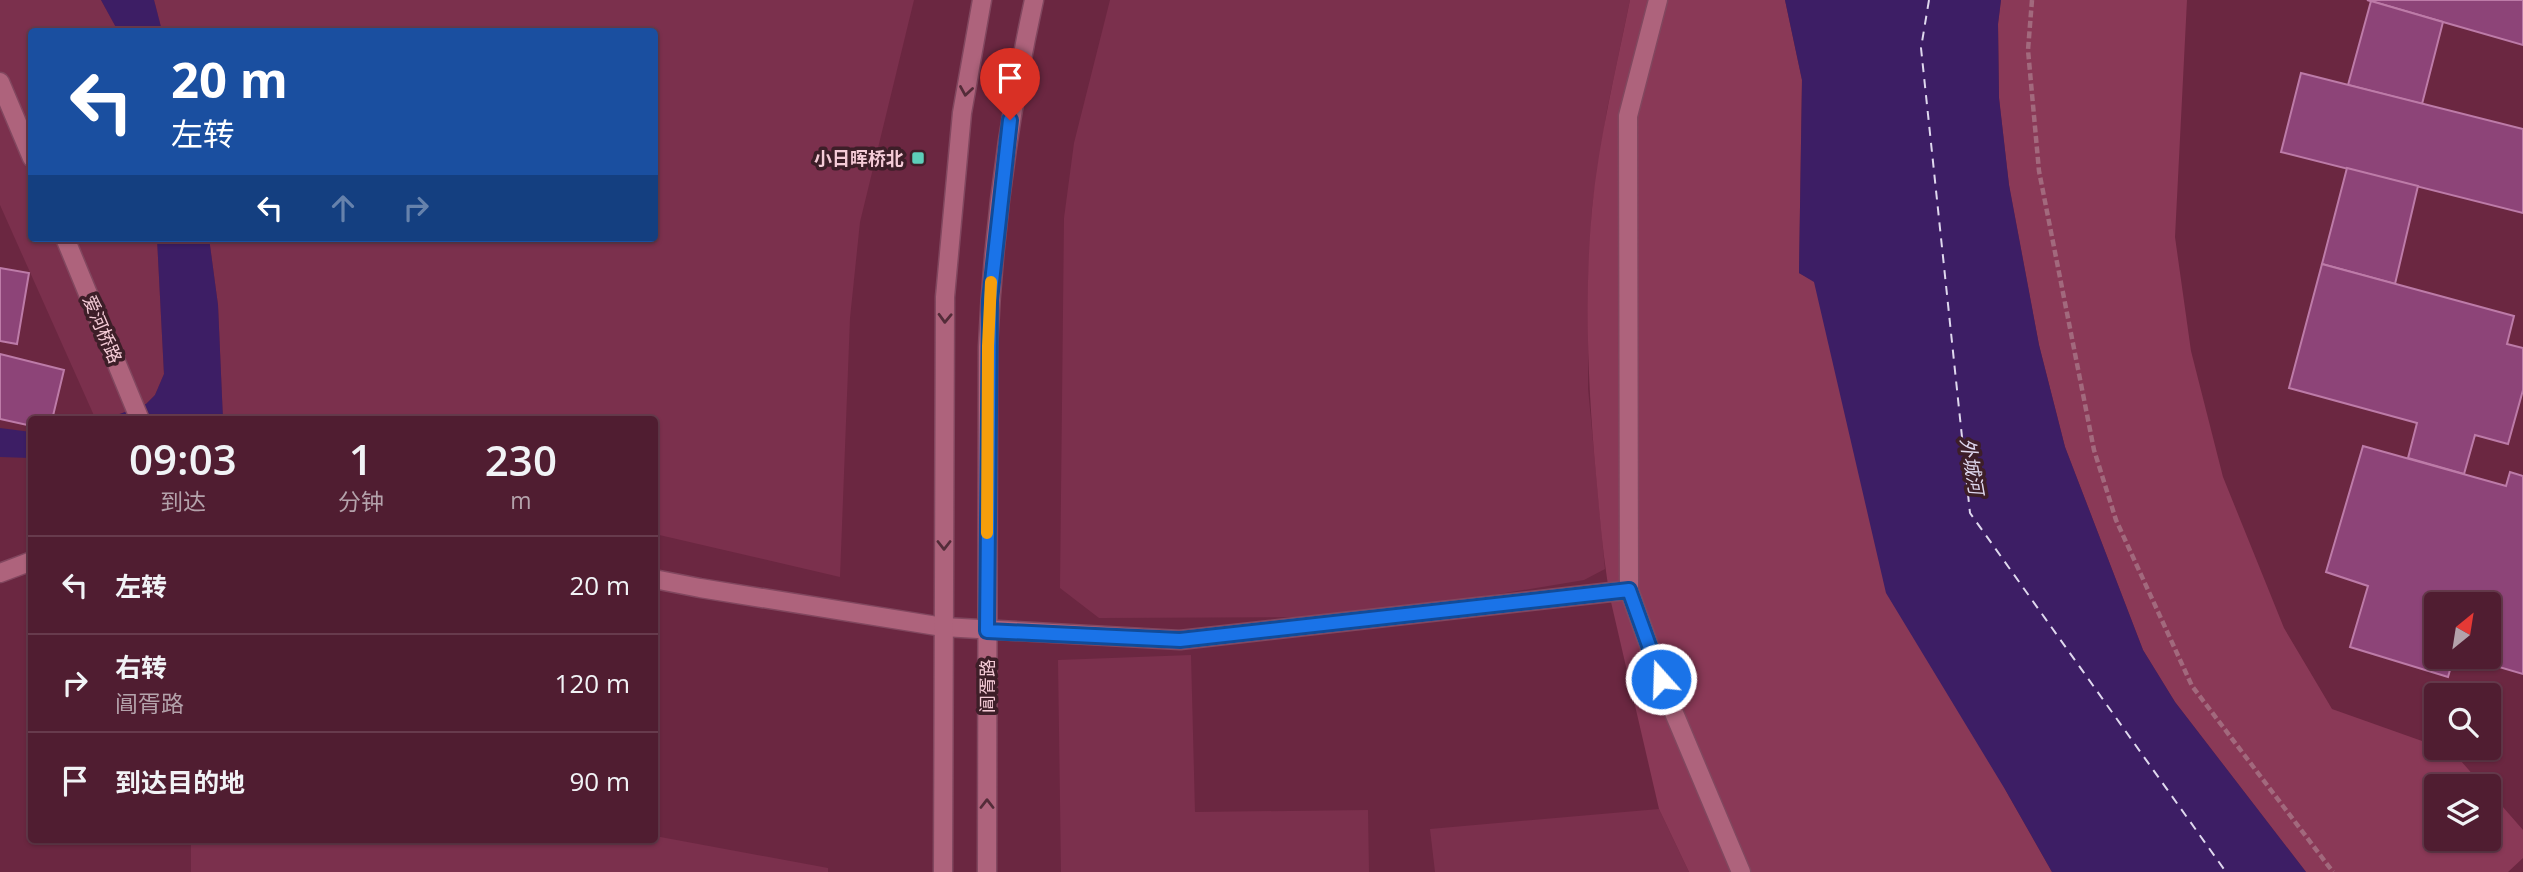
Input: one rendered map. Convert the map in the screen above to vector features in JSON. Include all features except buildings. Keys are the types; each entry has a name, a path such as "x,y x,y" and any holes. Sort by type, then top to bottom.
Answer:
{"street":[{"path":"943,872 944,344 948,247 962,113 982,0"},
{"name":"阊胥路","path":"987,872 990,300 1010,120 1034,0"},
{"path":"1658,0 1628,116 1629,590 1669,701 1741,872"},
{"path":"0,82 28,148"},
{"name":"爱河桥路","path":"67,242 139,416"},
{"path":"0,573 28,562"},
{"path":"658,580 943,627 1180,640 1629,590"}],"path":[{"path":"2032,0 2028,50 2039,171 2094,450 2116,520 2192,686 2333,872"}],"shaded area":[{"path":"0,0 101,0 116,28 28,28 28,242 157,242 164,374 155,395 146,404 114,416 94,416 0,205"},
{"path":"154,0 914,0 860,222 850,318 840,577 658,535 658,416 223,416 218,305 210,242 658,242 658,28 161,28"},
{"path":"1110,0 1630,0 1607,110 1592,208 1588,288 1588,388 1605,569 1584,580 1360,617 1099,618 1060,588 1064,218 1074,143"},
{"path":"1630,0 1785,0 1802,80 1799,273 1814,281 2006,791 2052,872 1689,872 1659,809 1611,602 1602,539 1591,409 1588,309 1592,209 1603,130"},
{"path":"2001,0 2187,0 2175,237 2191,351 2223,477 2284,628 2332,709 2424,742 2424,760 2460,760 2472,774 2424,774 2424,851 2501,851 2501,805 2523,830 2523,858 2508,872 2306,872 2175,702 2143,650 2065,447 2039,345 2009,185 1999,98 1998,24"},
{"path":"1191,655 1195,812 1368,810 1369,872 1061,872 1058,660"},
{"path":"1659,809 1689,872 1435,872 1430,829"},
{"path":"658,837 828,868 828,872 191,872 191,843 658,843"}],"water":[{"path":"101,0 154,0 161,28 116,28"},
{"name":"外城河","path":"1785,0 2001,0 1998,24 1999,98 2009,185 2039,345 2065,447 2143,650 2175,702 2306,872 2052,872 1886,593 1814,282 1799,273 1802,80"},
{"path":"157,242 210,242 218,305 223,416 114,416 146,404 155,395 164,374"},
{"path":"0,428 28,432 28,458 0,457"}],"ferry route":[{"path":"1929,0 1921,48 1970,513 2226,872"}],"slow traffic":[{"path":"987,533 991,282"}],"place":[{"name":"小日晖桥北","path":"918,158"}],"route":[{"path":"1010,120 990,300 987,631 1180,640 1629,590 1661,679"}]}
